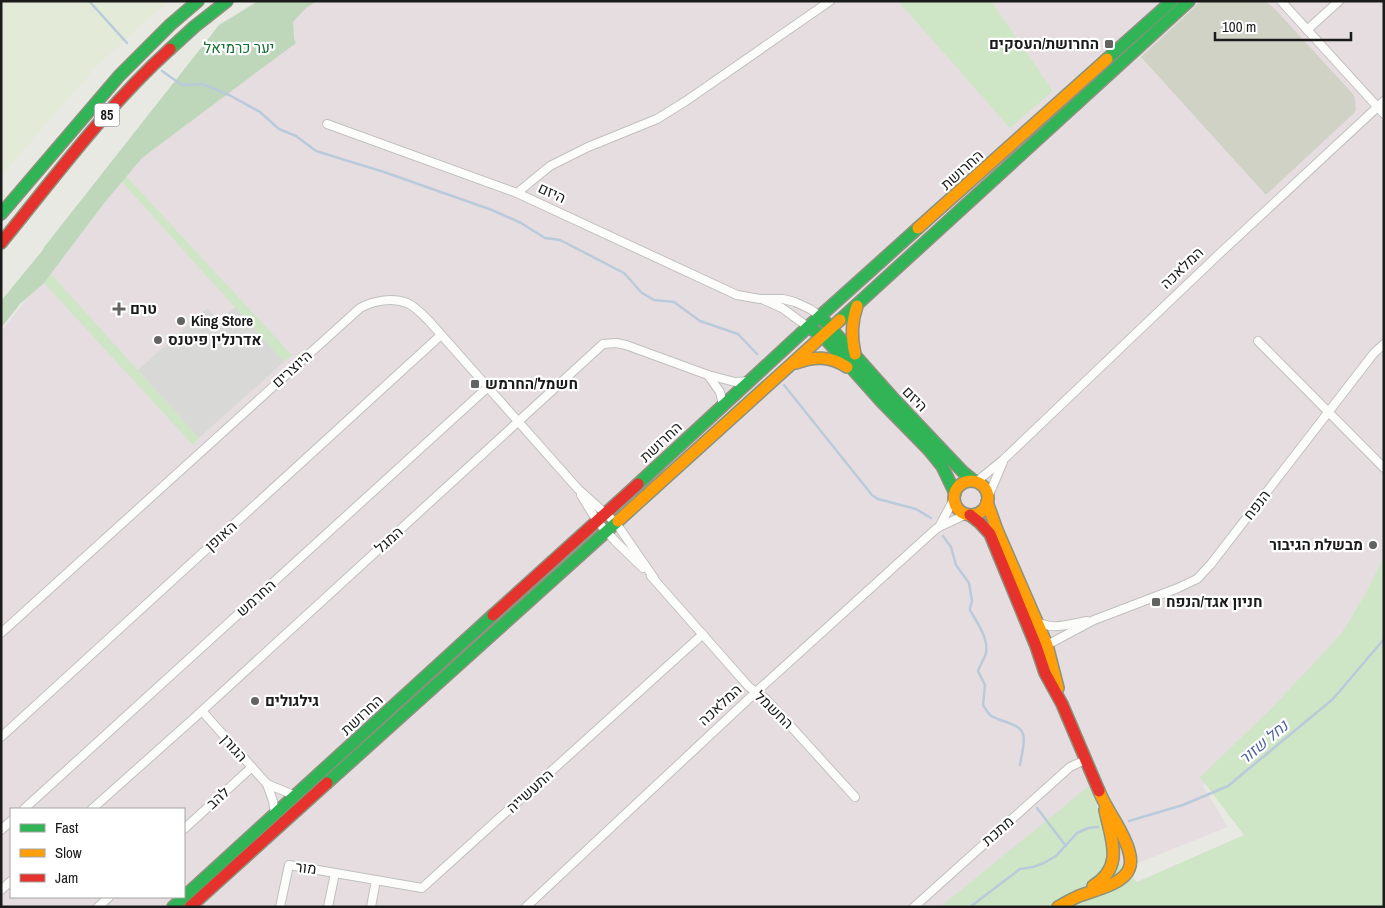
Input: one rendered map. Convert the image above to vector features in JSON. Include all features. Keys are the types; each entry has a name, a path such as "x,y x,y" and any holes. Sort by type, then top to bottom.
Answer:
{"main road":[{"name":"85","path":"1,214 134,59 198,1"},
{"name":"85","path":"1,243 87,137 147,70 177,41 227,1"},
{"name":"החרושת","path":"190,907 828,332 1189,1"},
{"name":"החרושת","path":"185,896 820,316 1168,3"},
{"path":"855,356 850,324 857,305"},
{"name":"היזם","path":"820,316 828,332 855,373 887,399 975,482"},
{"name":"היזם","path":"808,327 828,332 855,356 887,399 942,466 955,496"},
{"path":"790,366 808,358 830,358 855,373"},
{"name":"המלאכה","path":"955,496 958,486 968,481 975,482"},
{"path":"975,482 984,486 990,513 1036,621 1041,646"},
{"path":"955,496 957,507 960,511 969,514 990,534 1041,646 1062,704 1104,804 1114,848 1112,866 1106,877 1077,897"},
{"name":"המלאכה","path":"969,514 981,512 988,500"},
{"path":"1058,907 1077,897 1118,881 1126,875 1130,868 1127,846 1111,813 1104,804"},
{"name":"החרושת","path":"173,907 183,898"}],"street":[{"path":"517,194 550,166 588,148 657,120 830,1"},
{"path":"1280,1 1384,114"},
{"path":"1307,30 1339,1"},
{"name":"המלאכה","path":"975,482 1003,460 1224,249 1384,101"},
{"name":"היזם","path":"327,124 517,194 737,295 760,299 783,299 795,302 820,316"},
{"name":"היזם","path":"760,299 782,308 808,327"},
{"name":"היוצרים","path":"1,633 360,308 371,302 384,300 407,303 416,309 441,334 578,489 616,523"},
{"name":"האופן","path":"1,737 441,334"},
{"path":"1258,341 1384,468"},
{"name":"המגל","path":"93,808 202,711 603,344 616,343 626,345 708,375 734,382 750,380"},
{"name":"הנפח","path":"1041,646 1094,620 1197,579 1211,564 1374,353 1384,344"},
{"path":"708,375 720,392 723,405"},
{"name":"החרמש","path":"25,808 488,387"},
{"name":"המלאכה","path":"988,500 1003,460"},
{"name":"היוצרים","path":"578,489 596,522 606,532"},
{"name":"המלאכה","path":"938,528 955,496"},
{"name":"המלאכה","path":"526,907 756,692 938,528 969,514"},
{"name":"החשמל","path":"616,523 654,578"},
{"name":"החשמל","path":"606,532 654,578 749,687 766,699 856,798"},
{"name":"הנפח","path":"1036,621 1041,625 1053,627 1094,620"},
{"name":"התעשייה","path":"335,873 422,888 704,634"},
{"name":"הגורן","path":"202,711 267,784 275,814"},
{"name":"מתכת","path":"914,907 1070,767 1085,760"},
{"name":"להב","path":"185,828 252,768"},
{"name":"הגורן","path":"267,784 296,796"},
{"name":"מור","path":"280,907 289,865 335,873"},
{"path":"328,907 335,873"},
{"path":"371,907 376,880"},
{"path":"98,907 108,898"}],"shaded area":[{"path":"303,1 1384,1 1384,618 1218,769 1203,786 1228,827 1138,863 1098,907 1,907 1,332 213,57"},
{"path":"1201,1 1265,1 1274,8 1353,94 1355,99 1356,110 1353,114 1266,195 1141,57"},
{"path":"235,307 284,362 199,438 138,370 207,308 219,321"}],"green space":[{"path":"1,1 169,1 95,68 1,176"},
{"name":"יער כרמיאל","path":"258,1 317,1 306,8 293,22 296,43 142,158 105,202 44,283 20,304 1,328 1,301 219,25"},
{"path":"898,1 991,1 1053,91 1010,128"},
{"path":"126,176 292,355 284,362 122,182"},
{"path":"51,274 199,438 193,445 44,283"},
{"path":"1384,556 1384,907 940,907 1089,786 1119,863 1137,882 1244,835 1200,777 1270,710 1341,634 1365,595"}],"waterway":[{"path":"89,1 127,43"},
{"path":"162,71 182,85 203,84 231,96 260,112 279,129 296,136 316,151 384,172 492,210 521,223 545,238 560,240 624,273 642,293 654,300 674,302 700,321 738,334 757,354"},
{"path":"784,385 872,495 878,499 916,509 931,518"},
{"path":"943,536 951,547 956,565 969,583 972,601 970,610 985,638 985,656 978,671 985,685 983,705 990,715 1021,730 1024,741 1020,765"},
{"name":"נחל שזור","path":"1129,821 1183,805 1228,786 1333,699 1384,639"},
{"path":"1037,808 1066,846"},
{"name":"נחל שזור","path":"970,907 1020,869 1033,867 1056,856 1077,833 1088,828 1098,827"}],"traffic: fast":[{"path":"1,214 119,76 170,25 198,1"},
{"path":"170,49 227,1"},
{"path":"1107,59 1172,1"},
{"path":"840,320 1189,1"},
{"path":"638,484 918,228"},
{"path":"820,316 892,397 963,472 974,481"},
{"path":"808,327 823,336 881,401 929,450 942,466 955,493"},
{"path":"327,783 618,521"},
{"path":"185,896 493,615"},
{"path":"173,907 183,898"}],"traffic: slow":[{"path":"918,228 1107,59"},
{"path":"855,354 852,330 857,306"},
{"path":"618,521 840,320"},
{"path":"796,363 822,358 841,363 847,367"},
{"path":"971,481 983,486 988,498 983,510 971,515 959,510 954,498 959,486 971,481"},
{"path":"987,502 997,530 1047,645 1058,688"},
{"path":"1058,907 1079,896 1114,883 1121,879 1129,869 1131,860 1127,845 1099,791"},
{"path":"1093,886 1103,878 1109,870 1112,861 1112,842 1105,810"}],"traffic: jam":[{"path":"1,243 103,118 170,49"},
{"path":"493,615 638,484"},
{"path":"970,515 990,534 1036,646 1045,673 1062,704 1099,791"},
{"path":"190,907 327,783"}],"place":[{"name":"החרושת/העסקים","path":"1109,44"},
{"name":"טרם","path":"119,309"},
{"name":"King Store","path":"181,321"},
{"name":"אדרנלין פיטנס","path":"158,340"},
{"name":"חשמל/החרמש","path":"475,384"},
{"name":"מבשלת הגיבור","path":"1373,545"},
{"name":"חניון אגד/הנפח","path":"1156,602"},
{"name":"גילגולים","path":"255,701"}]}
